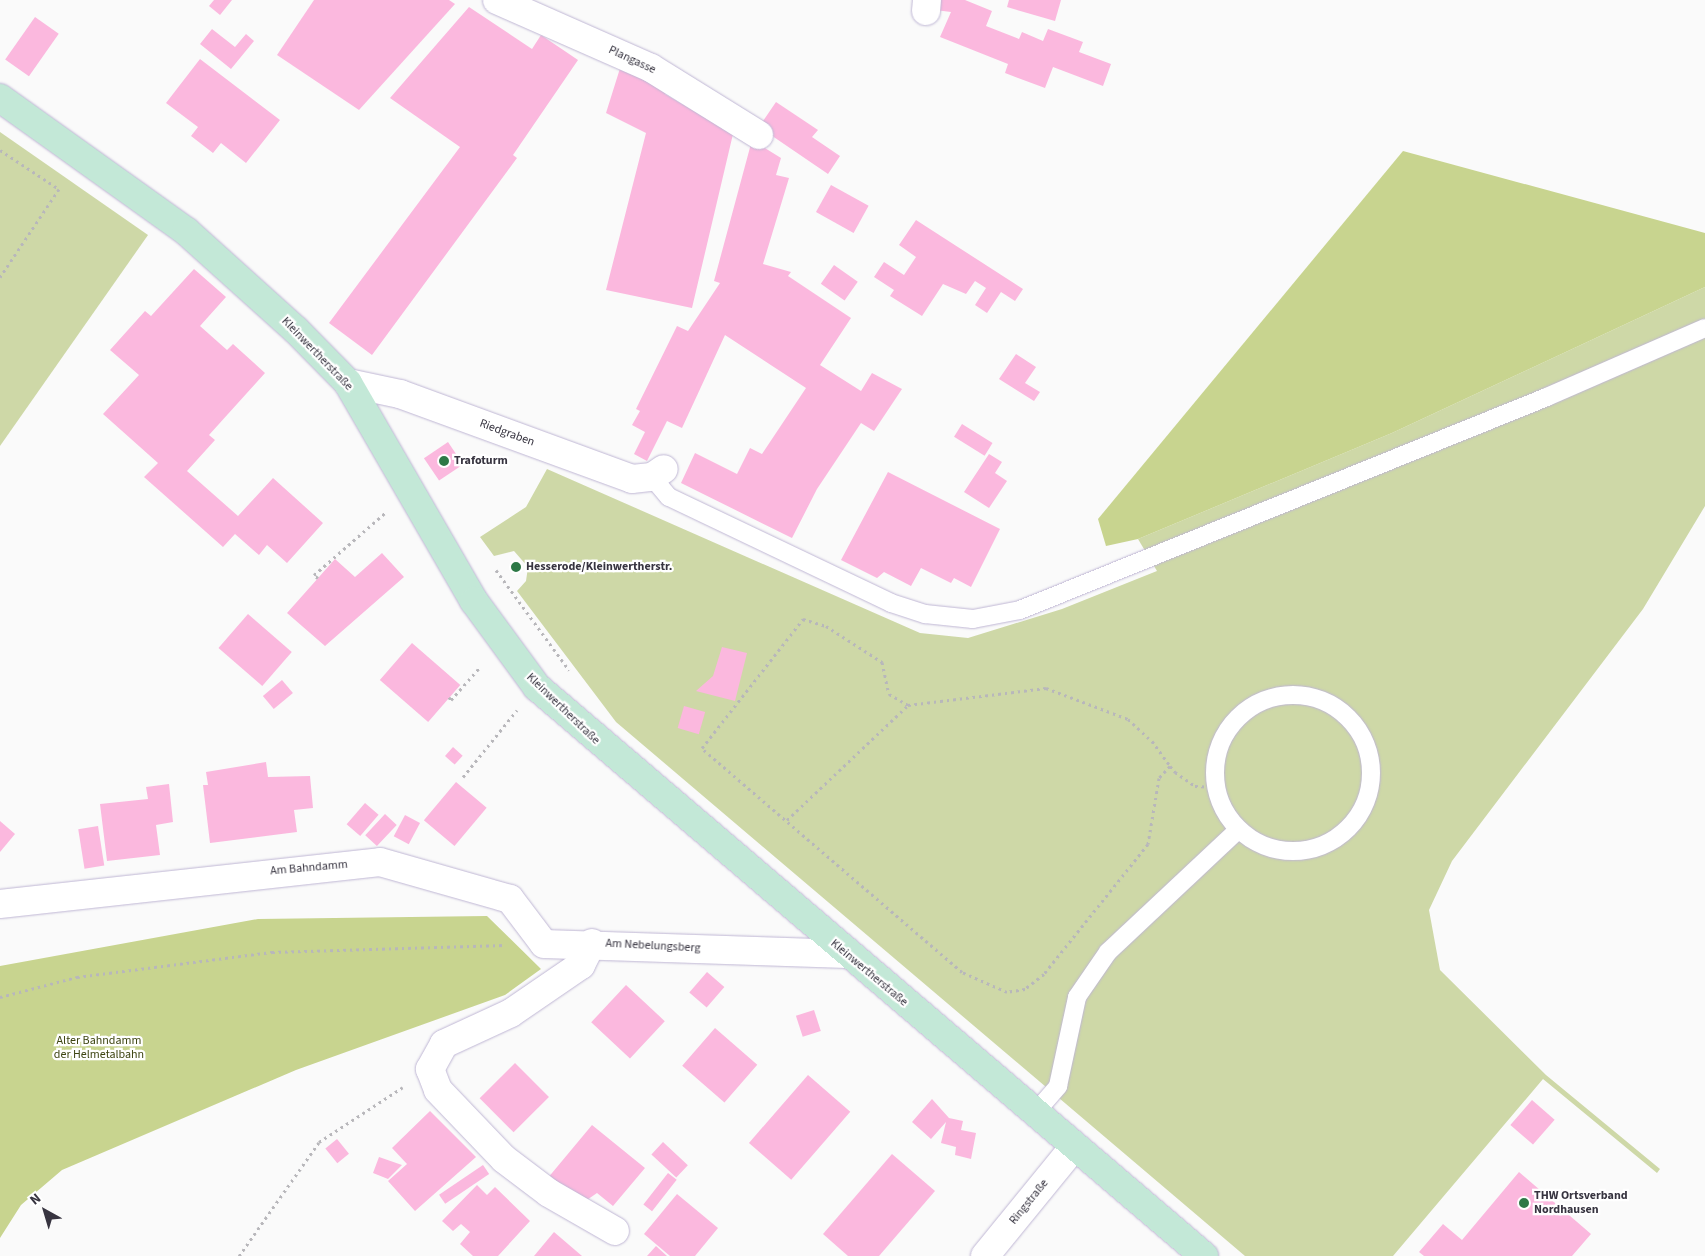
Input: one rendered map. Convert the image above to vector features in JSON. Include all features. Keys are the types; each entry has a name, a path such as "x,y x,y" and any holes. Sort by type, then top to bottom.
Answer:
{"street":[{"name":"Plangasse","path":"497,0 651,68 759,135"},
{"name":"Kleinwertherstraße","path":"0,98 186,231 296,330 348,383 410,491 501,642 537,687 1034,1114 1204,1256"},
{"name":"Riedgraben","path":"348,383 400,394 632,478 658,473"},
{"name":"Am Bahndamm","path":"0,904 380,862 510,898 544,944"},
{"name":"Am Nebelungsberg","path":"430,1069 444,1044 512,1013 581,965 592,943 847,954"},
{"path":"544,944 592,943"},
{"path":"430,1069 438,1090 504,1158 549,1194 615,1231"},
{"name":"Ringstraße","path":"985,1256 1074,1148"}],"lane":[{"path":"658,473 669,497 892,603 925,614 973,619 1039,602 1547,397 1705,328"},
{"path":"1296,696 1328,703 1348,718 1363,737 1370,760 1368,792 1349,828 1330,843 1306,850 1282,851 1259,844 1238,830 1224,810 1216,787 1215,762 1222,739 1237,719 1256,704 1296,696"},
{"path":"1034,1114 1058,1086 1077,998 1108,952 1238,830"}],"path":[{"path":"0,150 59,189 0,277"},
{"path":"318,578 314,575 410,491"},
{"path":"492,565 571,673"},
{"path":"908,705 889,694 882,662 826,626 804,619 796,624 702,748 962,972 1007,992 1025,989 1044,974 1148,844 1159,778 1170,766"},
{"path":"449,697 452,700 501,642"},
{"path":"464,777 537,687"},
{"path":"787,820 908,705 1046,688 1128,719 1170,766 1195,786 1216,787"},
{"path":"0,997 77,977 272,952 544,944"},
{"path":"239,1256 319,1142 430,1069"}],"green space":[{"path":"0,132 148,235 0,446"},
{"path":"1403,151 1705,233 1705,287 1392,433 1138,539 1106,546 1098,519"},
{"path":"1705,287 1705,506 1643,609 1452,861 1429,910 1440,970 1546,1075 1660,1169 1657,1173 1543,1079 1393,1256 1245,1256 616,722 517,591 526,581 528,567 514,551 494,556 480,537 526,507 547,469 920,633 968,638 1062,609 1157,571 1138,539 1392,433"},
{"name":"Alter Bahndamm der Helmetalbahn","path":"487,916 541,969 505,995 296,1070 62,1170 21,1205 0,1238 0,966 258,919"}],"building":[{"path":"214,0 232,0 220,15 209,6"},
{"path":"314,0 449,0 455,4 359,110 277,55"},
{"path":"936,0 965,0 992,11 986,26 1019,39 1022,32 1043,41 1048,29 1083,42 1079,52 1111,64 1103,86 1053,67 1045,88 1005,73 1008,64 940,37 951,12 935,10"},
{"path":"1009,0 1061,0 1055,21 1007,7"},
{"path":"469,7 532,49 541,35 578,60 513,155 517,158 372,355 329,323 460,147 390,98"},
{"path":"35,17 59,34 29,76 5,60"},
{"path":"212,29 235,47 246,34 254,41 231,69 200,44"},
{"path":"200,59 280,120 246,163 221,143 213,153 191,136 198,127 166,103"},
{"path":"622,62 667,86 665,94 733,134 692,308 606,290 646,133 606,113"},
{"path":"776,102 818,130 812,137 840,156 828,174 759,127"},
{"path":"752,140 781,158 776,175 789,178 763,264 791,272 788,276 851,318 820,365 861,391 872,373 902,389 874,431 861,423 817,489 792,538 681,483 695,453 737,474 750,448 762,454 806,388 725,335 682,428 667,421 647,461 634,454 645,432 632,425 640,411 636,409 677,326 688,331 720,283 714,281"},
{"path":"831,185 869,206 854,233 816,212"},
{"path":"916,220 1023,289 1015,301 1001,292 987,313 975,305 986,288 975,281 966,294 943,284 922,316 890,296 894,290 874,277 884,262 904,275 916,257 899,245"},
{"path":"834,265 858,282 845,300 821,284"},
{"path":"194,269 226,297 200,326 227,350 233,344 265,373 209,435 215,440 187,471 238,516 273,478 323,523 287,563 267,545 259,555 235,534 223,547 144,477 158,463 103,414 139,375 110,350 145,311 151,316"},
{"path":"1016,354 1036,367 1025,383 1040,392 1034,401 999,379"},
{"path":"962,424 993,443 985,456 954,437"},
{"name":"Trafoturm","path":"448,442 463,464 439,481 424,458"},
{"path":"989,454 1002,462 995,473 1007,481 989,508 964,492"},
{"path":"888,472 1000,529 971,587 954,578 951,583 921,568 911,586 884,572 877,578 841,560"},
{"path":"382,553 404,577 325,646 287,613 335,559 355,577"},
{"path":"248,614 292,652 262,686 218,648"},
{"path":"412,643 460,685 428,722 380,680"},
{"path":"722,647 747,653 735,701 696,691 713,676"},
{"path":"282,680 293,693 274,709 263,696"},
{"path":"684,706 705,712 699,734 678,728"},
{"path":"453,747 463,756 455,765 445,756"},
{"path":"266,762 268,777 310,776 313,808 294,810 297,832 210,843 203,785 208,785 206,772"},
{"path":"456,782 487,808 455,846 424,820"},
{"path":"169,784 173,822 156,825 160,855 107,861 100,804 148,799 146,787"},
{"path":"365,803 379,815 360,836 347,824"},
{"path":"385,814 397,825 377,846 365,835"},
{"path":"405,815 420,823 409,844 394,836"},
{"path":"0,821 15,834 0,852"},
{"path":"98,826 104,866 85,869 78,829"},
{"path":"707,972 724,987 707,1007 689,992"},
{"path":"626,985 665,1021 630,1058 591,1022"},
{"path":"814,1010 821,1031 803,1037 796,1016"},
{"path":"715,1028 757,1065 724,1102 682,1066"},
{"path":"515,1063 549,1097 514,1132 480,1098"},
{"path":"808,1075 850,1112 791,1180 749,1143"},
{"path":"932,1099 949,1118 963,1121 961,1130 976,1133 971,1159 955,1155 956,1147 941,1143 946,1122 931,1139 912,1122"},
{"path":"1532,1100 1555,1120 1533,1145 1510,1125"},
{"path":"430,1111 476,1157 415,1211 388,1181 407,1164 392,1148"},
{"path":"592,1125 645,1168 613,1206 597,1193 584,1202 547,1179"},
{"path":"337,1139 349,1154 337,1163 325,1148"},
{"path":"663,1142 688,1165 676,1178 651,1154"},
{"path":"892,1154 935,1191 879,1256 848,1256 823,1234"},
{"path":"379,1157 402,1165 388,1179 373,1173"},
{"path":"483,1165 489,1174 445,1204 439,1195"},
{"name":"THW Ortsverband Nordhausen","path":"1519,1172 1591,1234 1572,1256 1424,1256 1419,1252 1443,1224 1462,1240"},
{"path":"668,1173 677,1180 652,1211 643,1205"},
{"path":"477,1185 487,1195 495,1187 530,1221 498,1256 473,1256 460,1244 470,1232 461,1224 453,1231 442,1221"},
{"path":"677,1194 718,1228 695,1256 670,1256 644,1234"},
{"path":"554,1232 582,1256 534,1256"},
{"path":"656,1246 667,1256 647,1256"}],"place":[{"name":"Trafoturm","path":"444,461"},
{"name":"Hesserode/Kleinwertherstr.","path":"516,567"},
{"name":"THW Ortsverband Nordhausen","path":"1524,1203"}]}
